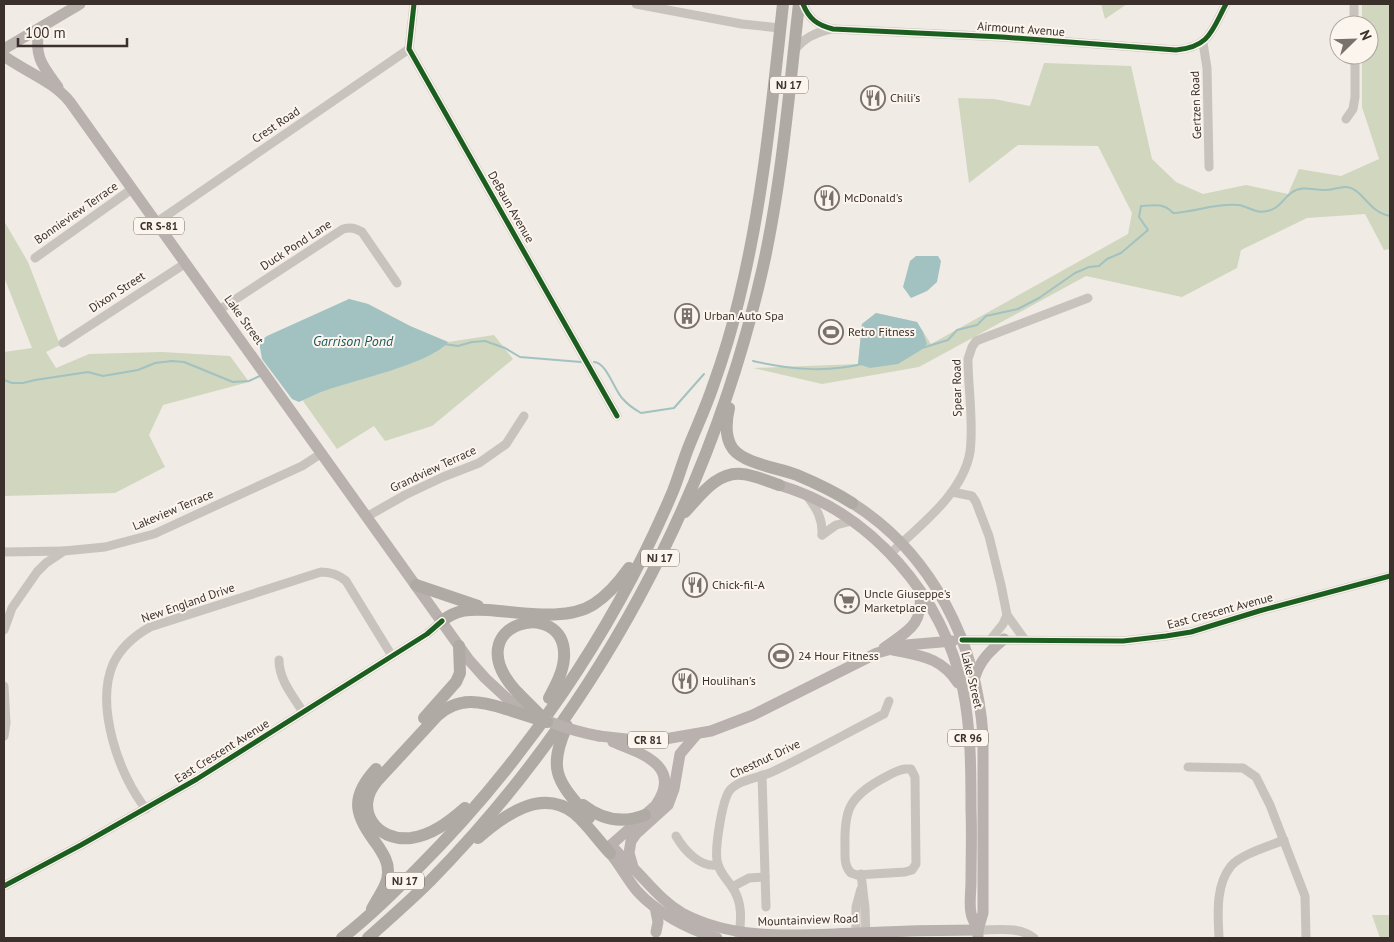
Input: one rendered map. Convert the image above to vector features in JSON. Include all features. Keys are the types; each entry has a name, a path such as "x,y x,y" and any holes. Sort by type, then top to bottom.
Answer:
{"highway":[{"name":"NJ 17","path":"342,938 387,899 441,844 524,746 590,649 650,540 674,489 689,445 713,387 738,302 753,237 762,185 783,4"},
{"name":"NJ 17","path":"368,938 429,882 483,823 557,730 625,623 658,562 677,521 706,453 734,373 755,301 771,226 782,148 798,4"},
{"path":"734,373 726,425 729,440 736,452 748,460 811,481 852,504"},
{"path":"677,521 711,484 726,476 742,474 780,485"},
{"path":"442,621 452,613 463,609 556,614 570,614 583,610 595,604 613,588 650,540"},
{"path":"416,585 490,610"},
{"path":"524,746 557,683 564,662 564,653 562,641 555,632 543,625 532,622 517,625 507,631 499,646 498,658 500,669 512,702 547,722"},
{"path":"368,916 386,884 388,871 384,856 361,819 358,806 360,793 368,777 456,682 460,673 460,646"},
{"path":"580,695 558,744 556,757 558,776 610,849"},
{"path":"492,786 448,822 420,836 404,838 389,836 378,829 368,814 368,802 373,786 441,712 453,705 472,701 487,703 512,702 547,722"},
{"path":"572,796 592,811 607,818 625,820 645,815"},
{"path":"429,882 503,817 536,804 549,804 570,810 610,849"}],"main road":[{"path":"4,49 80,4"},
{"path":"39,29 38,55 47,72 64,94"},
{"name":"Lake Street","path":"4,56 64,94 442,621"},
{"name":"Lake Street","path":"780,485 807,495 831,507 872,536 890,554 920,591 932,610 947,641 963,690 968,726 971,912 978,934"},
{"name":"Lake Street","path":"852,504 880,524 901,544 935,586 953,618 975,677 980,706 983,751 983,913 978,934"},
{"path":"877,653 910,629 917,620 920,611 920,591"},
{"path":"442,621 482,674 512,702"},
{"path":"975,677 984,657 1004,639"},
{"name":"East Crescent Avenue","path":"547,722 574,731 599,736 645,740 697,734 753,715 877,653 915,644 962,640"},
{"path":"888,650 924,656 939,662 953,675 963,690"},
{"path":"634,870 629,853 631,841 636,834 668,805 674,789 680,754 697,734"},
{"path":"599,736 648,756 659,767 664,781 663,792 656,805 610,849"},
{"name":"Mountainview Road","path":"610,849 638,892 655,907 739,936 978,934"},
{"name":"Mountainview Road","path":"610,849 698,932 717,938"},
{"path":"655,907 658,922 656,932"}],"street":[{"path":"409,49 414,4"},
{"path":"636,4 742,24 780,28"},
{"name":"Airmount Avenue","path":"803,4 816,23 833,29 1002,37 1165,50 1185,49 1203,43"},
{"path":"1203,43 1226,4"},
{"name":"Airmount Avenue","path":"793,52 804,39 833,29"},
{"name":"Gertzen Road","path":"1203,43 1207,68 1209,168"},
{"name":"Crest Road","path":"157,222 409,49"},
{"name":"DeBaun Avenue","path":"409,49 617,416"},
{"path":"1346,119 1353,109 1355,65"},
{"name":"Bonnieview Terrace","path":"35,258 132,189"},
{"name":"Duck Pond Lane","path":"219,310 343,229 355,228 362,232 397,283"},
{"name":"Dixon Street","path":"63,343 186,263"},
{"name":"Spear Road","path":"890,554 944,502 964,473 970,454 968,360 972,348 980,339 1088,298"},
{"name":"Grandview Terrace","path":"368,516 405,495 479,463 506,444 524,416"},
{"name":"Lakeview Terrace","path":"4,630 12,608 37,572 46,563 64,552 105,547 154,534 302,466 322,453"},
{"path":"952,492 972,496 976,502 998,572 1007,615 1024,640"},
{"path":"807,495 819,514 822,524 822,535 836,526 852,521"},
{"path":"4,552 64,552"},
{"name":"New England Drive","path":"146,809 128,784 119,760 109,722 108,698 108,686 113,665 123,647 140,633 150,627 321,572 328,572 334,573 346,581 392,656"},
{"name":"East Crescent Avenue","path":"962,640 1124,641 1174,635 1191,632 1258,611 1390,576"},
{"path":"991,639 999,630 1007,615"},
{"name":"East Crescent Avenue","path":"4,886 146,809 392,656 442,621"},
{"path":"279,660 279,670 283,680 303,712"},
{"path":"4,686 6,723 4,736"},
{"name":"Chestnut Drive","path":"718,865 718,841 722,809 726,796 737,784 762,776 884,714 889,701"},
{"path":"1188,767 1243,768 1256,777 1270,805 1305,896 1306,938"},
{"path":"902,769 911,769 915,777 916,864 908,871 861,874 854,874 849,871 846,862 845,824 850,806 860,793 869,786 902,769"},
{"path":"762,776 766,907"},
{"path":"676,836 692,856 705,864 711,866 718,865 732,887 740,908 739,936"},
{"path":"1218,938 1218,902 1221,886 1232,866 1244,857 1284,840"},
{"path":"861,874 865,908 861,935"},
{"path":"732,887 749,878 766,877"},
{"path":"978,934 1017,930 1034,938"}],"green space":[{"path":"1101,4 1127,4 1105,19"},
{"path":"1362,4 1390,4 1390,249 1384,250 1365,214 1307,218 1241,250 1237,268 1182,297 1086,276 919,367 822,384 753,368 858,364 862,324 876,313 917,322 931,344 1128,234 1132,213 1098,146 1018,145 969,183 958,98 994,99 1030,106 1044,63 1131,66 1152,159 1176,182 1203,194 1246,185 1288,194 1299,169 1341,176 1379,159 1362,107 1362,65 1379,65 1379,15 1362,15"},
{"path":"4,221 28,262 60,345 46,352 56,368 89,354 162,352 230,356 249,382 163,405 149,435 165,467 115,493 4,496 4,352 32,348 4,277"},
{"path":"349,299 368,304 410,326 448,342 494,335 513,359 432,426 385,441 374,426 337,449 267,350"},
{"path":"1372,915 1390,915 1390,938 1380,938"}],"water":[{"path":"916,256 938,256 941,261 937,282 927,291 911,298 903,287 910,261"},
{"name":"Garrison Pond","path":"349,299 368,304 410,326 448,342 439,350 410,364 323,391 299,402 292,399 262,359 259,342 267,336"},
{"path":"876,313 917,322 927,344 921,350 898,364 870,368 858,364 862,324"}],"waterway":[{"path":"922,348 948,340 957,330 977,325 986,316 1018,309 1039,298 1075,273 1089,267 1099,266 1107,259 1121,253 1148,230 1139,217 1141,206 1162,206 1173,213 1213,206 1238,205 1263,212 1275,208 1291,193 1299,189 1327,190 1347,187 1357,192 1376,210 1390,216"},
{"path":"444,344 458,346 485,341 505,348 520,357 581,362"},
{"path":"4,380 12,383 23,383 88,372 103,376 138,370 155,363 172,361 184,362 233,382 249,381 262,375"},
{"path":"753,361 807,369 848,367 862,364"},
{"path":"594,362 598,363 606,371 624,400 641,413 674,408 704,374"}],"cycle path":[{"path":"414,4 409,49 617,416"},
{"path":"803,4 814,21 822,26 833,29 1002,37 1176,50 1187,48 1203,41 1213,29 1226,4"},
{"path":"962,640 1123,641 1166,636 1191,632 1259,611 1390,576"},
{"path":"4,886 197,779 427,634 442,621"}],"place":[{"name":"Chili's","path":"873,98"},
{"name":"McDonald's","path":"827,198"},
{"name":"Urban Auto Spa","path":"687,316"},
{"name":"Retro Fitness","path":"831,332"},
{"name":"Chick-fil-A","path":"695,585"},
{"name":"Uncle Giuseppe's Marketplace","path":"847,601"},
{"name":"24 Hour Fitness","path":"781,656"},
{"name":"Houlihan's","path":"685,681"}]}
